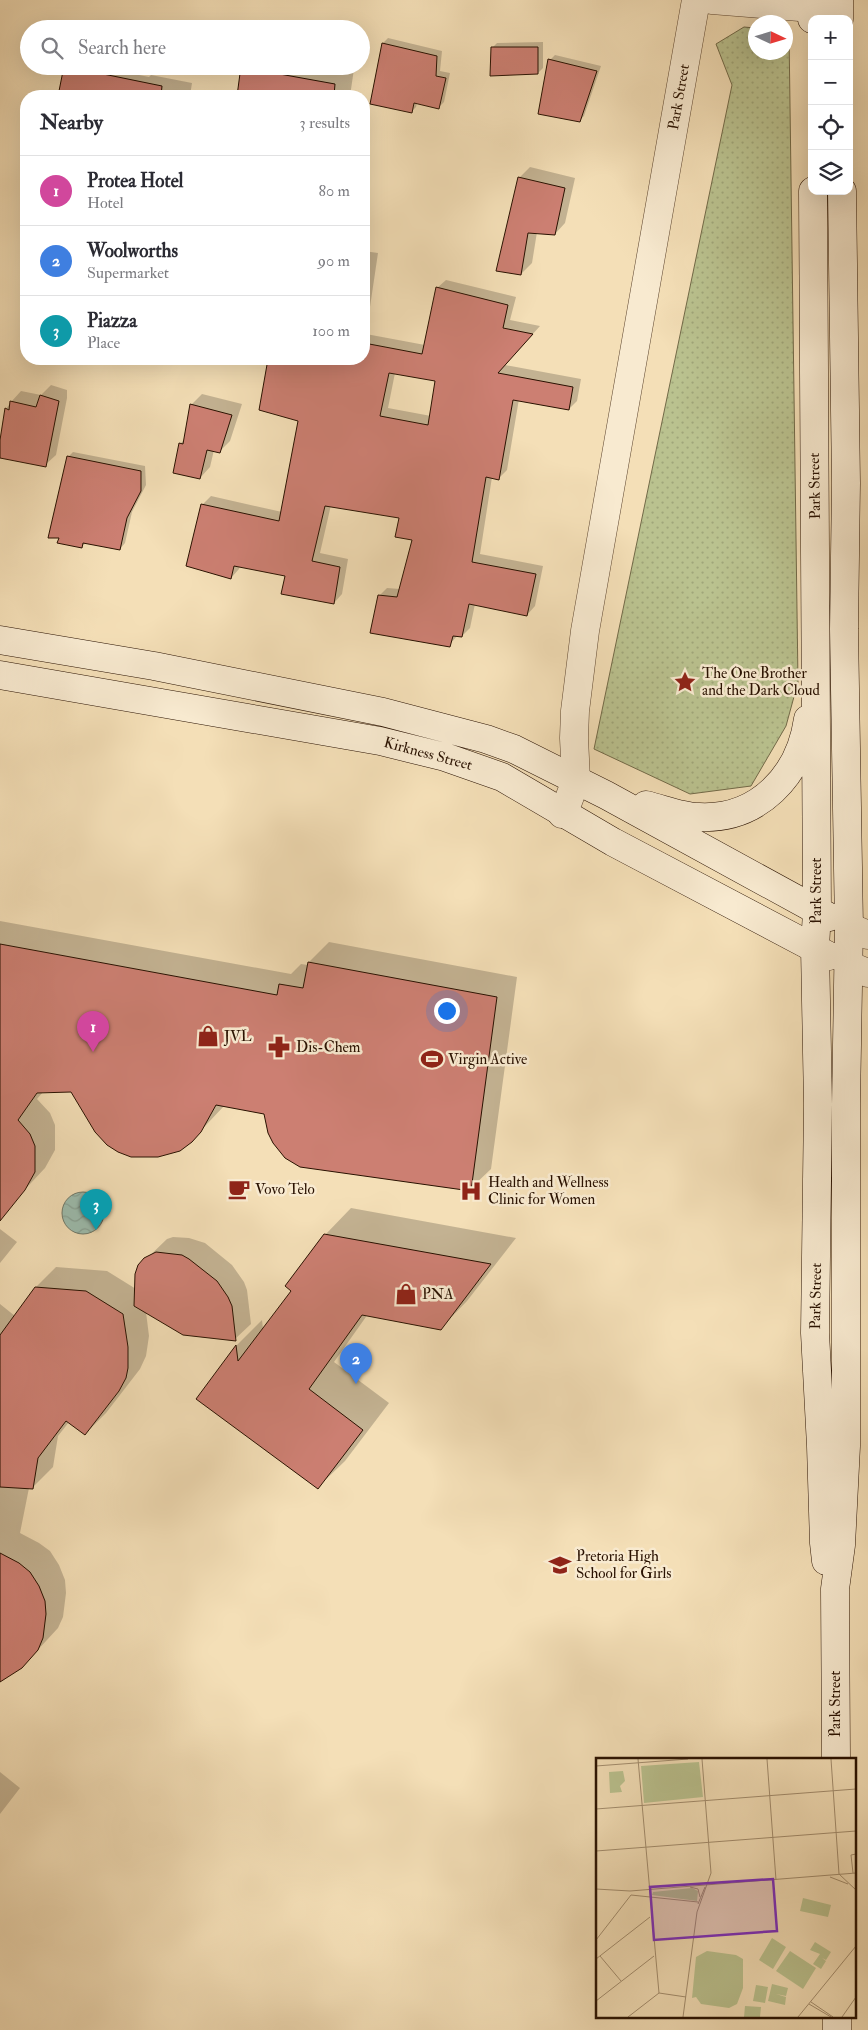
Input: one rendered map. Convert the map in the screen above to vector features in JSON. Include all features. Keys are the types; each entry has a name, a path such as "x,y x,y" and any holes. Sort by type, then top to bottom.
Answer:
{"street":[{"name":"Park Street","path":"562,814 570,799 576,780 574,729 581,658 696,0"},
{"path":"712,0 812,9 842,7"},
{"name":"Park Street","path":"813,195 817,652 817,911 815,948 818,1104 815,1333 824,1543 828,1571 835,1589"},
{"name":"Park Street","path":"836,1758 835,1589 840,1545 846,1446 846,1104 858,969 858,931 844,639 846,483 842,195"},
{"name":"Kirkness Street","path":"0,640 154,666 421,721 486,739 514,749 606,795 702,846 817,911 858,931"},
{"path":"606,795 698,818 726,816 751,808 778,787 797,756 807,724 817,652"},
{"name":"Kirkness Street","path":"0,675 413,748 472,766 500,776 527,790 562,814 858,969"},
{"path":"846,1104 864,1060 868,1055"}],"green space":[{"path":"744,27 748,27 748,60 789,60 798,682 786,726 751,786 690,794 594,749 732,85 716,44"}],"water":[{"path":"87,1192 95,1195 101,1201 104,1213 101,1225 95,1231 79,1234 71,1231 65,1225 62,1209 65,1201 71,1195"}],"building":[{"path":"382,43 437,56 436,76 446,78 439,109 414,103 412,113 370,104"},
{"path":"491,47 538,47 538,74 490,76"},
{"path":"548,59 597,71 580,122 538,114"},
{"path":"62,75 108,75 162,86 162,90 59,90"},
{"path":"240,75 285,75 335,84 334,90 238,90"},
{"path":"518,177 565,188 555,235 528,233 521,275 496,271"},
{"path":"436,287 508,305 503,328 533,334 498,373 573,387 569,410 513,400 499,480 486,477 472,562 536,574 527,616 469,604 462,637 453,636 450,647 370,633 378,595 397,597 412,540 395,537 399,518 325,506 312,561 340,567 334,604 281,594 285,576 234,566 231,579 186,566 201,504 279,521 298,421 259,410 267,365 370,365 370,344 422,354","holes":["389,373 435,381 428,425 380,416"]},
{"path":"40,395 59,401 46,467 0,458 0,440 5,408 9,410 10,401 36,407"},
{"path":"190,404 232,415 220,453 207,450 200,479 173,473 179,443 183,444"},
{"path":"67,456 141,471 141,491 127,518 120,550 83,543 82,548 57,543 59,538 48,538"},
{"path":"0,944 277,995 279,984 303,988 308,962 497,997 471,1191 300,1167 285,1158 273,1143 268,1133 264,1114 216,1105 201,1132 180,1151 158,1157 131,1157 107,1145 95,1132 71,1092 37,1093 18,1120 30,1134 35,1146 35,1172 25,1190 0,1221"},
{"path":"324,1234 491,1264 441,1330 362,1315 309,1389 363,1430 318,1489 196,1399 236,1345 238,1361 291,1291 285,1286"},
{"path":"156,1252 182,1255 217,1281 232,1306 236,1341 183,1335 134,1306 135,1274 138,1265 144,1258"},
{"path":"35,1287 86,1291 123,1314 128,1347 128,1368 126,1378 119,1391 85,1435 66,1421 38,1458 33,1489 0,1487 0,1335"},
{"path":"0,1553 19,1563 30,1572 39,1586 45,1601 46,1614 43,1638 38,1650 22,1668 0,1682"}],"place":[{"name":"The One Brother and the Dark Cloud","path":"685,682"},
{"name":"JVL","path":"208,1036"},
{"name":"Dis-Chem","path":"279,1047"},
{"name":"Protea Hotel","path":"93,1052"},
{"name":"Virgin Active","path":"432,1059"},
{"name":"Vovo Telo","path":"239,1189"},
{"name":"Health and Wellness Clinic for Women","path":"471,1191"},
{"name":"Piazza","path":"96,1230"},
{"name":"PNA","path":"406,1294"},
{"name":"Woolworths","path":"356,1384"},
{"name":"Pretoria High School for Girls","path":"560,1565"}]}
